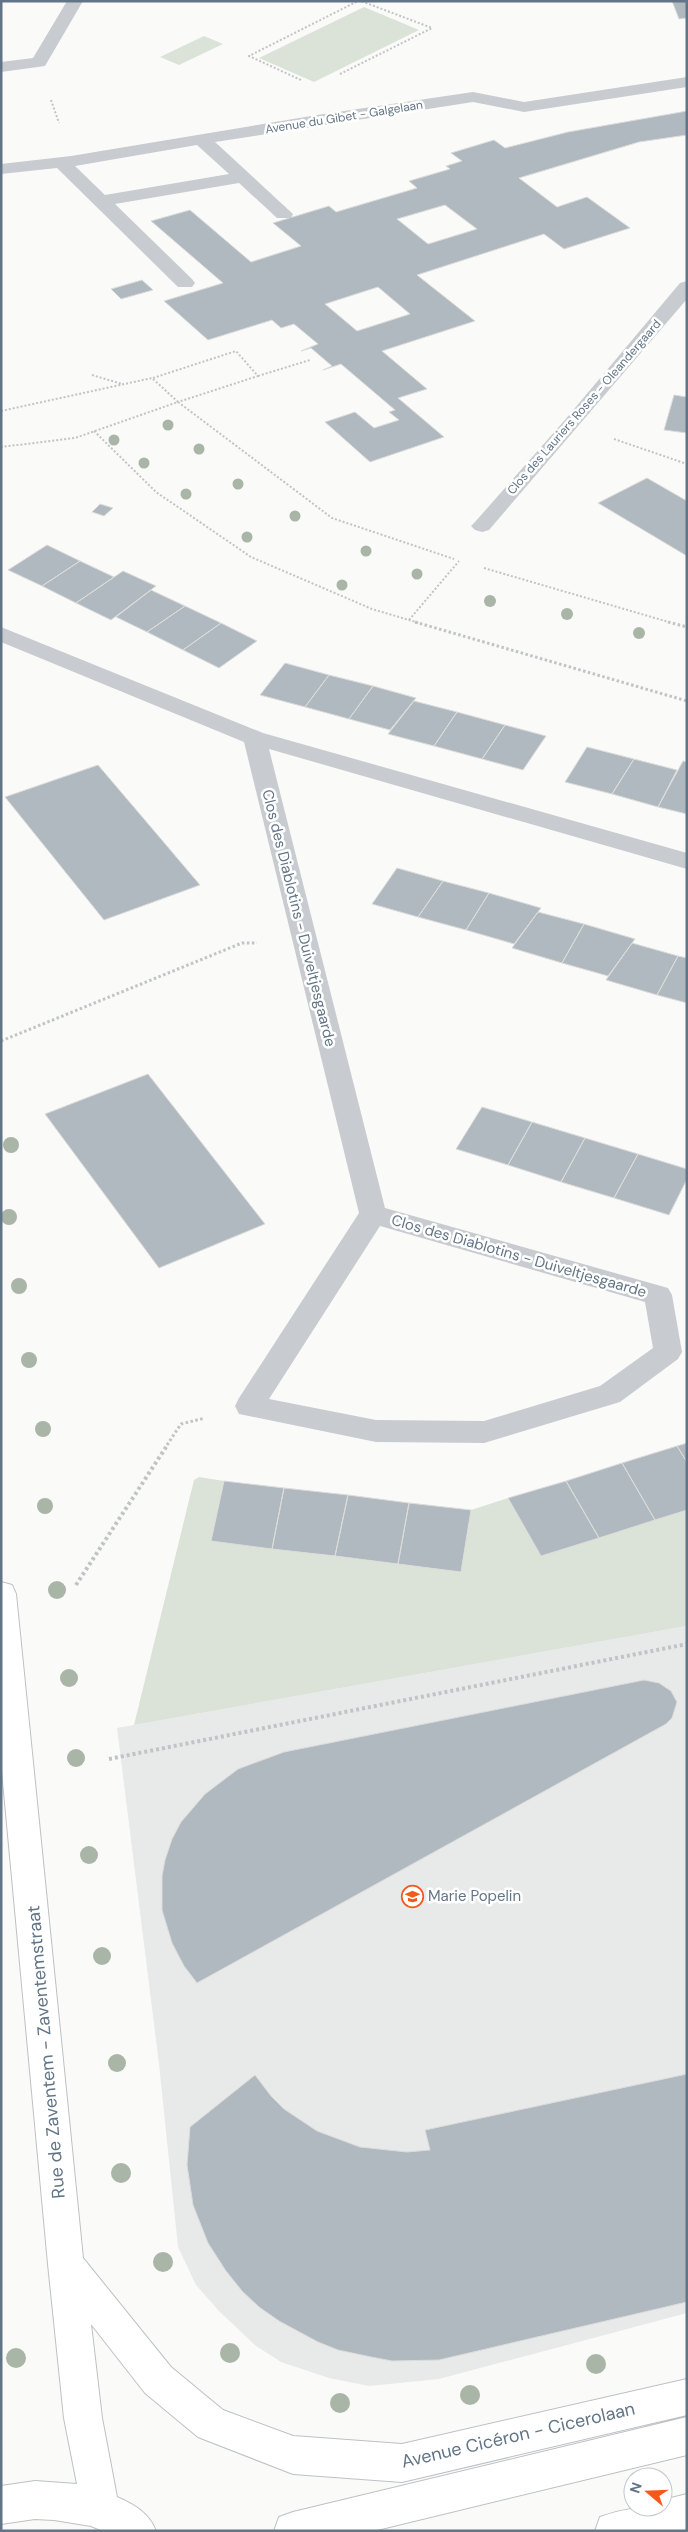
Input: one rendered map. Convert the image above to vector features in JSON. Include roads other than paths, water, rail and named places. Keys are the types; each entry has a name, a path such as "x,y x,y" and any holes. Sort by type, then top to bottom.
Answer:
{"main road":[{"name":"Rue de Zaventem - Zaventemstraat","path":"1,1594 66,2264 83,2418 100,2508"},
{"name":"Avenue Cicéron - Cicerolaan","path":"66,2264 158,2380 211,2424 292,2455 402,2463 687,2398"},
{"path":"294,2531 687,2436"},
{"path":"1,2506 52,2500 100,2508 137,2531"},
{"path":"614,2531 687,2513"}],"street":[{"path":"1,67 39,62 75,1"},
{"name":"Avenue du Gibet - Galgelaan","path":"1,169 67,162 472,97 524,107 687,82"},
{"path":"202,140 284,214"},
{"path":"67,162 102,201 185,283"},
{"path":"102,201 243,177"},
{"name":"Clos des Lauriers Roses - Oleandergaard","path":"482,526 687,287"},
{"path":"1,634 255,738 687,861"},
{"name":"Clos des Diablotins - Duiveltjesgaarde","path":"255,738 373,1214 249,1406 376,1431 484,1432 610,1394 668,1352 658,1295 373,1214"}],"place":[{"name":"Marie Popelin","path":"412,1896"}]}
